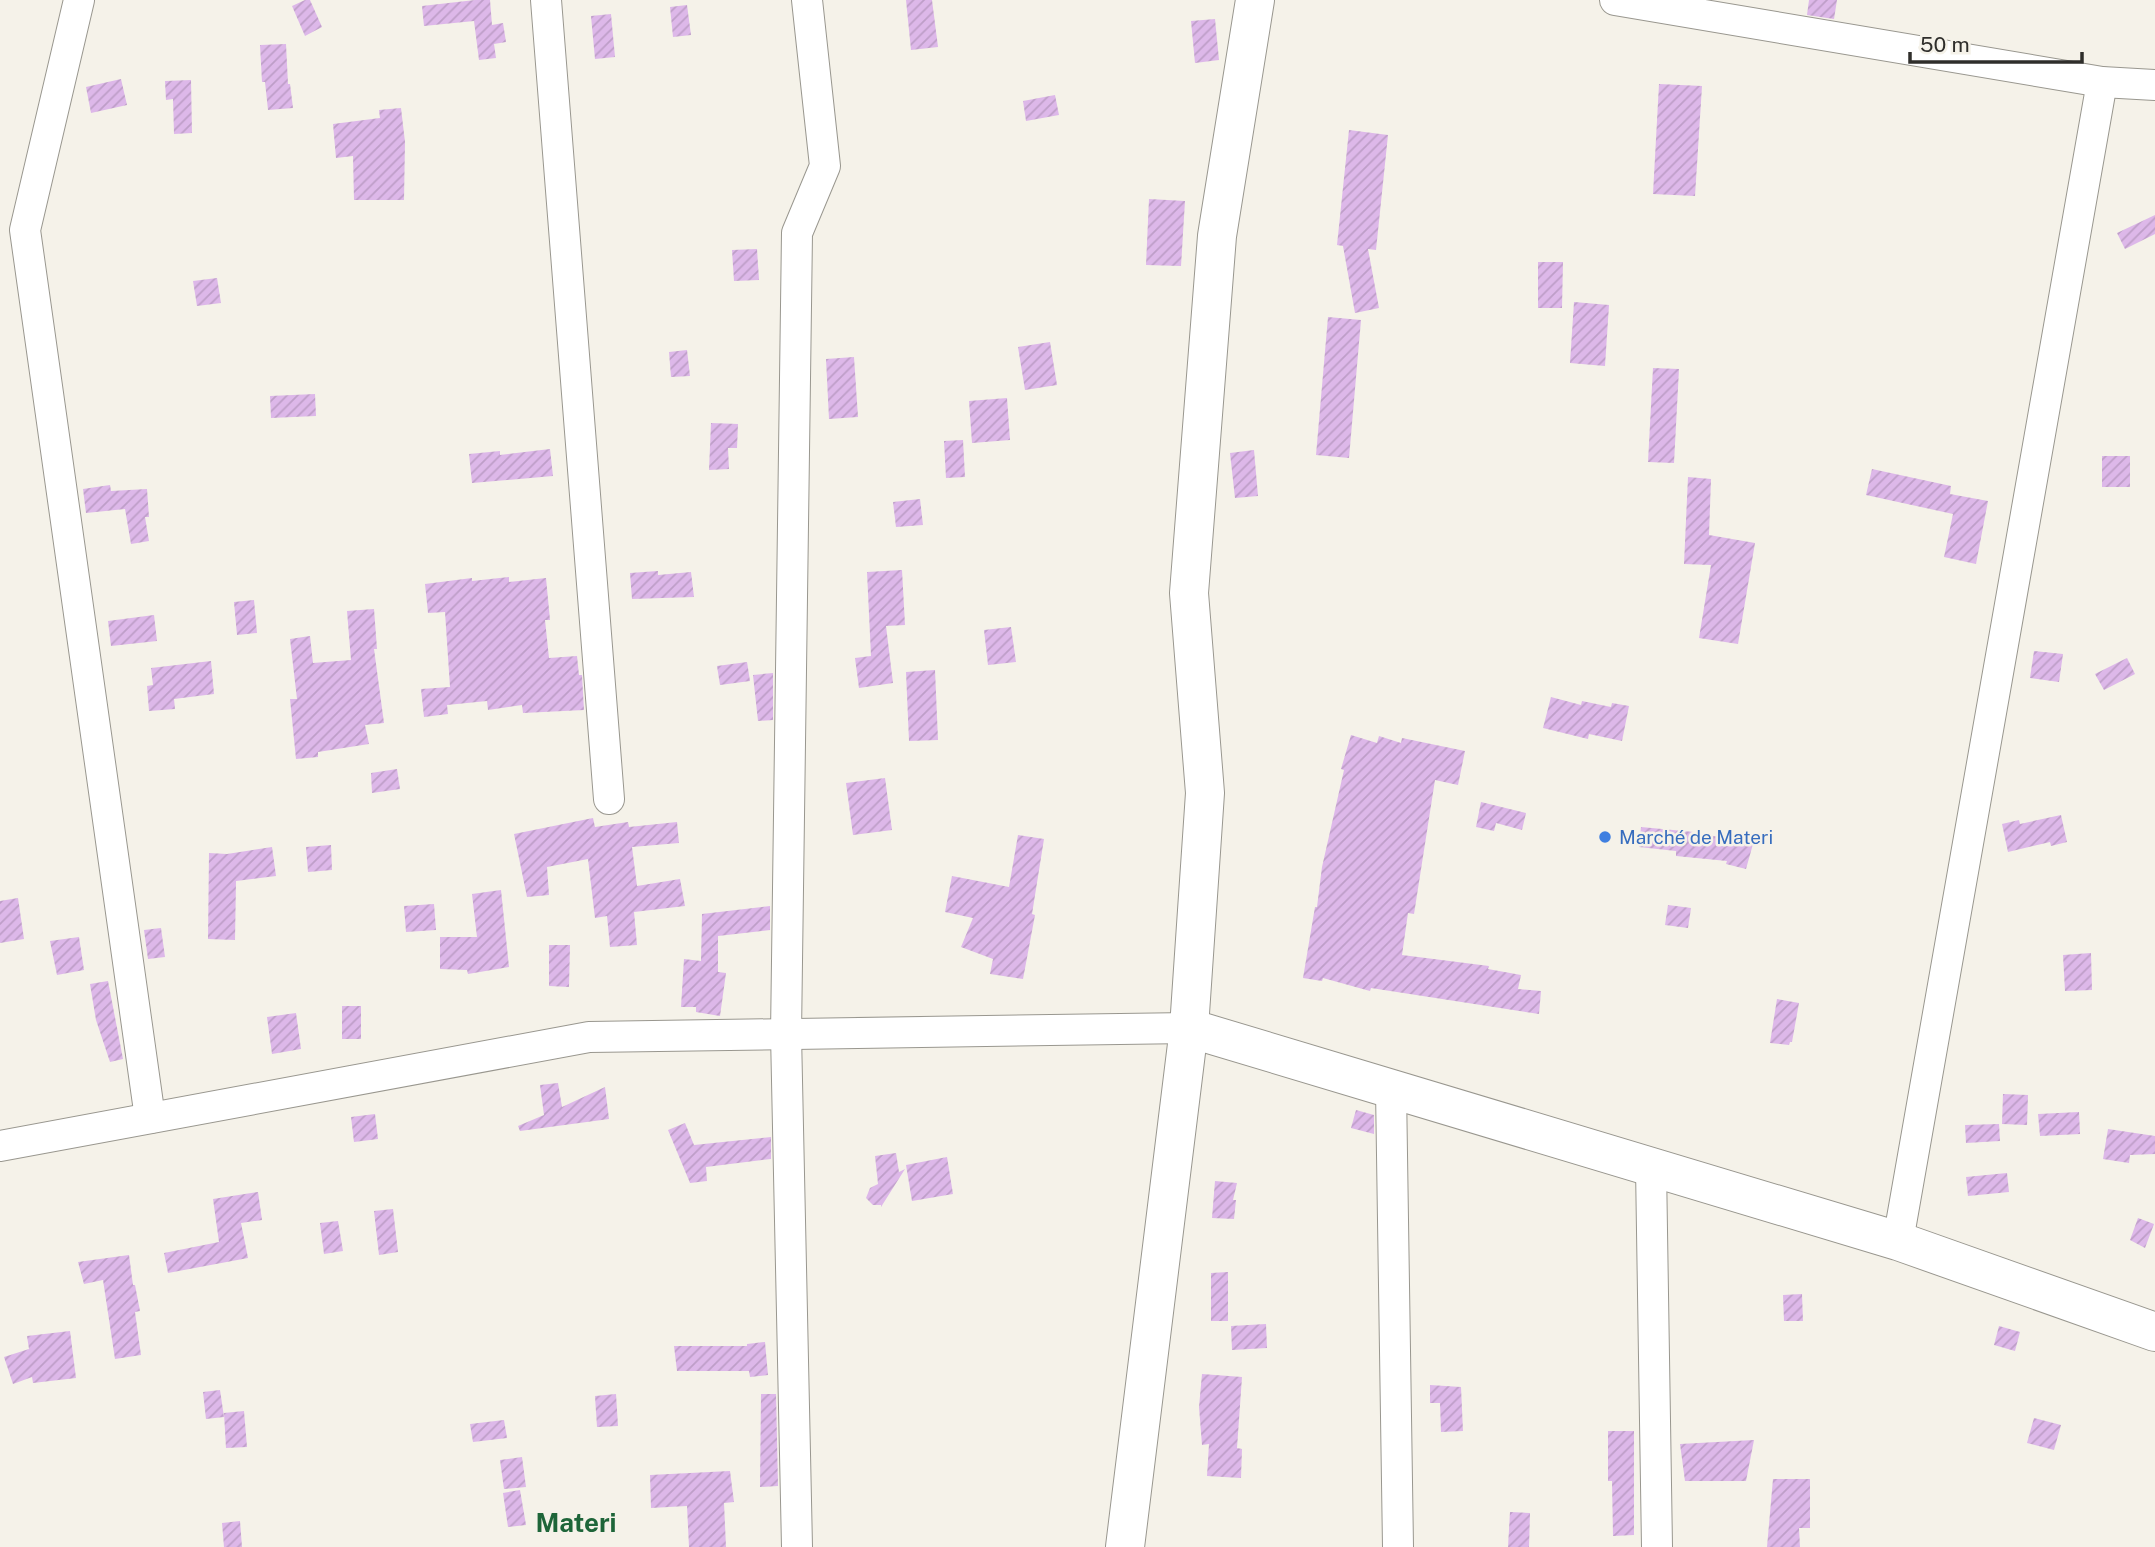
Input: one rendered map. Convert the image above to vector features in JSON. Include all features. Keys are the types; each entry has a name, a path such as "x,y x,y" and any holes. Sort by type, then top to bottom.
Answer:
{"main road":[{"path":"1125,1547 1189,1028 1205,793 1189,593 1217,236 1255,0"},
{"path":"1189,1028 1898,1241 2155,1332"}],"street":[{"path":"79,0 25,230 150,1118"},
{"path":"546,0 609,799"},
{"path":"797,1547 786,1034 797,233 825,166 807,0"},
{"path":"1615,0 2102,82 2155,85"},
{"path":"1898,1241 2102,82"},
{"path":"0,1146 589,1037 1189,1028"},
{"path":"1391,1089 1398,1547"},
{"path":"1651,1167 1657,1547"}],"building":[{"path":"310,0 322,27 305,36 292,6"},
{"path":"490,0 492,25 503,23 506,42 494,44 496,58 479,60 474,21 424,26 422,6"},
{"path":"906,0 932,0 938,47 911,50"},
{"path":"1809,0 1837,0 1834,19 1807,15"},
{"path":"687,5 691,35 673,37 670,7"},
{"path":"611,14 615,57 595,59 591,16"},
{"path":"1215,19 1219,60 1195,63 1191,21"},
{"path":"286,44 288,84 293,108 268,110 265,82 262,82 260,45"},
{"path":"121,79 127,105 91,113 86,87"},
{"path":"191,80 192,133 174,134 173,99 166,100 165,81"},
{"path":"1659,84 1702,86 1695,196 1653,194"},
{"path":"1055,95 1059,115 1026,121 1023,101"},
{"path":"401,108 405,142 404,200 354,200 353,156 336,158 333,124 380,118 379,110"},
{"path":"1349,130 1388,135 1376,250 1368,249 1379,308 1355,313 1343,246 1337,245"},
{"path":"1149,199 1185,201 1181,266 1146,265"},
{"path":"2155,215 2155,234 2125,249 2117,233"},
{"path":"757,249 759,280 734,281 732,250"},
{"path":"1538,262 1563,262 1562,308 1538,308"},
{"path":"217,278 221,303 197,306 193,281"},
{"path":"1574,302 1609,305 1605,366 1570,363"},
{"path":"1328,317 1361,320 1349,458 1316,455"},
{"path":"1050,342 1057,385 1025,390 1018,347"},
{"path":"687,350 690,376 671,377 669,352"},
{"path":"854,357 858,417 829,419 826,359"},
{"path":"1653,368 1679,369 1674,463 1648,462"},
{"path":"315,394 316,416 271,418 270,396"},
{"path":"1007,398 1010,440 972,443 969,401"},
{"path":"711,423 738,424 737,448 728,448 729,469 709,470"},
{"path":"963,440 965,477 946,478 944,441"},
{"path":"550,449 553,476 472,483 469,454 500,451 500,455"},
{"path":"1254,450 1258,496 1235,498 1230,453"},
{"path":"2102,456 2130,456 2130,487 2102,487"},
{"path":"1872,469 1951,486 1950,494 1988,501 1976,564 1944,557 1953,514 1866,495"},
{"path":"1688,477 1711,479 1709,535 1755,543 1738,644 1699,638 1711,565 1684,564"},
{"path":"110,485 111,491 147,489 149,517 145,517 149,541 131,544 125,509 86,513 83,489"},
{"path":"920,499 923,525 896,527 893,502"},
{"path":"902,570 905,625 886,626 893,683 859,688 855,658 871,656 867,572"},
{"path":"658,571 658,575 691,572 694,597 632,599 630,573"},
{"path":"509,577 509,582 546,578 550,620 545,620 549,658 577,656 579,675 582,675 584,710 523,713 522,705 488,710 487,701 447,705 448,714 424,717 421,689 450,687 445,612 428,613 425,584"},
{"path":"254,600 257,633 237,635 234,602"},
{"path":"374,609 377,649 374,649 384,723 365,725 369,744 318,752 318,757 296,759 290,699 297,699 290,639 310,636 313,663 351,660 347,611"},
{"path":"154,615 157,641 111,646 108,621"},
{"path":"1011,627 1016,662 988,665 984,630"},
{"path":"2034,651 2063,654 2059,682 2030,678"},
{"path":"2127,658 2135,674 2104,690 2095,674"},
{"path":"211,661 214,694 174,699 175,709 149,711 147,686 153,685 151,668"},
{"path":"747,662 750,681 720,685 717,666"},
{"path":"935,670 938,740 909,741 906,672"},
{"path":"773,673 773,720 758,721 753,675"},
{"path":"1551,697 1581,705 1582,701 1611,707 1612,703 1629,706 1622,741 1589,734 1588,739 1543,728"},
{"path":"1351,735 1377,743 1379,736 1401,743 1402,738 1465,751 1458,785 1435,780 1414,914 1408,913 1402,955 1489,966 1488,969 1521,975 1518,989 1541,991 1539,1014 1371,988 1370,991 1323,978 1322,981 1303,978 1322,867 1344,770 1341,769"},
{"path":"397,769 400,789 372,793 371,773"},
{"path":"885,778 892,830 853,835 846,783"},
{"path":"1481,802 1526,813 1522,830 1496,823 1494,831 1476,827"},
{"path":"2061,815 2067,842 2051,846 2050,842 2008,852 2002,824 2019,820 2020,824"},
{"path":"593,818 595,827 628,822 629,827 677,822 679,843 632,847 637,886 680,879 685,906 634,912 637,945 610,947 607,916 595,918 588,859 547,867 549,895 527,897 514,834"},
{"path":"1641,827 1694,832 1753,844 1746,869 1726,864 1727,861 1676,856 1676,851 1639,847"},
{"path":"1018,835 1044,839 1032,914 1035,915 1023,979 990,974 993,959 961,947 973,918 945,912 952,876 1009,887"},
{"path":"331,845 332,870 308,872 306,847"},
{"path":"272,847 276,876 236,881 235,940 208,939 209,853 227,854"},
{"path":"501,890 509,967 468,974 467,970 440,969 440,937 477,937 472,894"},
{"path":"18,898 24,939 0,943 0,901"},
{"path":"434,904 436,930 406,932 404,906"},
{"path":"1668,905 1691,908 1688,928 1665,925"},
{"path":"770,906 770,930 718,936 718,972 726,973 720,1016 696,1012 696,1007 681,1007 684,959 701,961 702,914"},
{"path":"161,928 165,957 148,959 144,930"},
{"path":"79,937 84,970 57,975 50,941"},
{"path":"549,945 570,945 569,987 549,986"},
{"path":"2091,953 2092,990 2065,991 2063,955"},
{"path":"108,981 123,1059 110,1062 96,1020 90,984"},
{"path":"1777,999 1799,1003 1792,1042 1789,1045 1770,1043"},
{"path":"342,1006 361,1006 361,1039 342,1039"},
{"path":"296,1013 301,1049 272,1054 267,1017"},
{"path":"558,1083 562,1107 605,1087 609,1119 520,1131 518,1126 544,1115 540,1085"},
{"path":"2003,1094 2028,1095 2027,1125 2002,1124"},
{"path":"1356,1110 1374,1115 1374,1134 1351,1128"},
{"path":"2079,1112 2080,1134 2040,1136 2038,1114"},
{"path":"375,1114 378,1139 354,1142 351,1117"},
{"path":"685,1123 694,1145 771,1137 771,1159 706,1167 707,1181 690,1183 668,1130"},
{"path":"1999,1124 2000,1141 1966,1143 1965,1125"},
{"path":"2108,1129 2155,1136 2155,1154 2130,1155 2129,1163 2103,1159"},
{"path":"896,1153 899,1172 905,1169 881,1207 873,1205 866,1198 870,1188 878,1184 875,1156"},
{"path":"947,1157 953,1194 912,1201 906,1165"},
{"path":"2007,1173 2009,1192 1968,1196 1966,1177"},
{"path":"1215,1181 1237,1183 1233,1200 1236,1200 1234,1219 1212,1218"},
{"path":"258,1192 262,1220 241,1223 248,1258 168,1273 164,1253 219,1242 213,1199"},
{"path":"393,1209 398,1252 379,1255 374,1211"},
{"path":"2138,1218 2154,1224 2145,1248 2130,1240"},
{"path":"338,1221 343,1251 324,1254 320,1223"},
{"path":"129,1255 140,1311 135,1312 141,1355 115,1359 103,1280 84,1284 78,1262"},
{"path":"1228,1272 1228,1321 1211,1321 1211,1273"},
{"path":"1802,1294 1803,1321 1784,1321 1783,1295"},
{"path":"1266,1324 1267,1348 1232,1350 1231,1326"},
{"path":"1999,1326 2020,1332 2015,1351 1994,1345"},
{"path":"70,1331 76,1378 33,1383 32,1377 13,1384 4,1357 29,1349 27,1336"},
{"path":"765,1342 768,1375 750,1377 749,1371 677,1371 674,1346 747,1346"},
{"path":"1202,1374 1242,1377 1237,1448 1242,1449 1241,1478 1207,1476 1209,1444 1202,1445 1199,1407"},
{"path":"1430,1385 1461,1387 1463,1431 1441,1432 1440,1403 1430,1403"},
{"path":"220,1390 224,1417 206,1419 203,1392"},
{"path":"616,1394 618,1426 597,1427 595,1396"},
{"path":"761,1394 776,1394 778,1486 760,1487"},
{"path":"244,1411 247,1447 226,1448 224,1413"},
{"path":"2034,1418 2061,1425 2054,1450 2027,1443"},
{"path":"504,1420 507,1438 473,1442 470,1424"},
{"path":"1608,1431 1634,1431 1634,1535 1613,1536 1612,1481 1608,1481"},
{"path":"1754,1440 1746,1481 1685,1481 1680,1444"},
{"path":"522,1457 526,1487 504,1489 500,1460"},
{"path":"730,1471 734,1502 724,1503 726,1547 689,1547 687,1506 651,1508 650,1475"},
{"path":"1773,1479 1810,1479 1810,1528 1799,1528 1800,1547 1767,1547"},
{"path":"520,1490 526,1525 508,1527 503,1493"},
{"path":"1510,1512 1530,1513 1529,1547 1508,1547"},
{"path":"240,1521 242,1547 224,1547 222,1523"}],"place":[{"name":"Marché de Materi","path":"1605,837"}],"district":[{"name":"Materi","path":"576,1522"}]}
